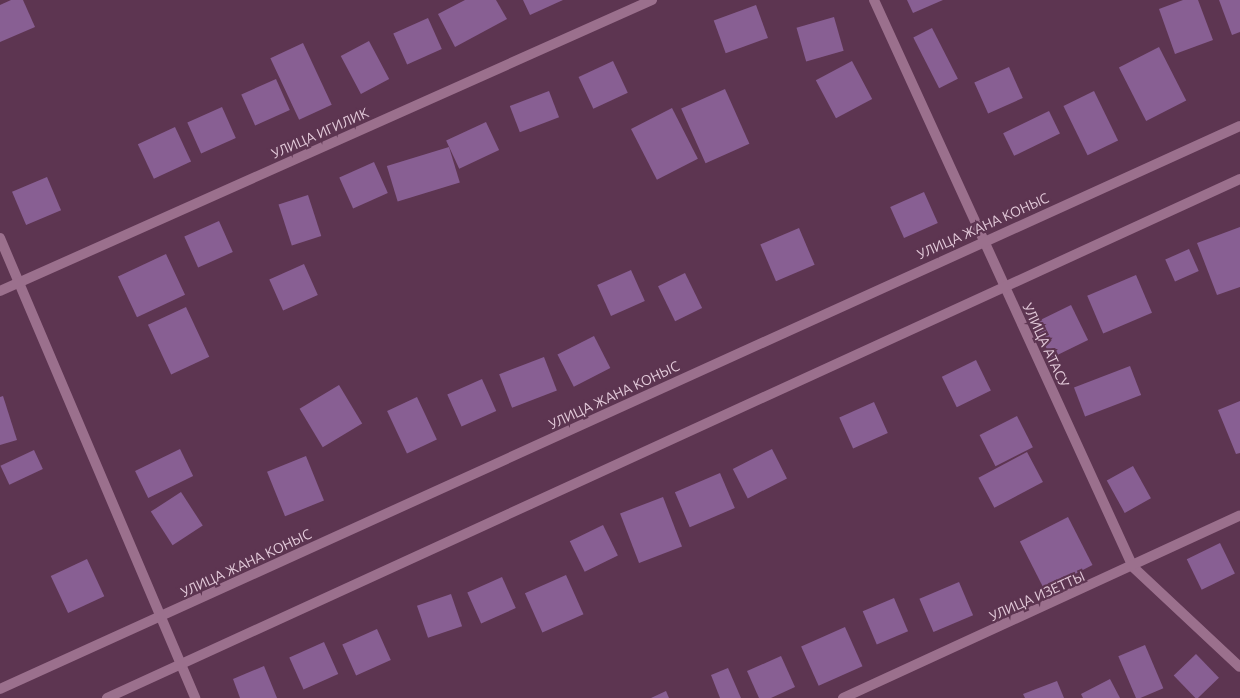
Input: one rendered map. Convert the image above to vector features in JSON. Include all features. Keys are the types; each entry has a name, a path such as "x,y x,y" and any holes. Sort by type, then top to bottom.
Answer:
{"street":[{"name":"УЛИЦА ИГИЛИК","path":"0,291 652,0"},
{"name":"УЛИЦА АТАСУ","path":"874,0 1133,567 1240,667"},
{"name":"УЛИЦА ЖАНА КОНЫС","path":"0,689 983,241 1240,126"},
{"path":"107,698 1240,179"},
{"path":"0,238 21,282 195,698"},
{"name":"УЛИЦА ИЗЕТТЫ","path":"844,698 1133,567 1240,515"}],"building":[{"path":"11,0 23,0 35,27 0,42 0,5"},
{"path":"465,0 496,0 507,19 455,47 438,14"},
{"path":"523,0 563,0 530,15"},
{"path":"907,0 943,0 913,13"},
{"path":"1183,0 1198,0 1213,40 1175,54 1159,9"},
{"path":"1219,0 1240,0 1240,32 1232,35"},
{"path":"756,5 768,38 726,53 714,20"},
{"path":"834,17 844,51 806,61 797,28"},
{"path":"428,18 442,49 407,65 393,33"},
{"path":"932,28 958,79 939,88 913,38"},
{"path":"369,41 389,79 361,94 341,56"},
{"path":"303,43 332,105 299,120 270,58"},
{"path":"1159,47 1186,100 1146,121 1119,67"},
{"path":"613,61 628,93 593,109 579,77"},
{"path":"852,61 872,99 836,118 816,80"},
{"path":"1009,67 1023,98 988,114 974,82"},
{"path":"276,79 290,110 255,126 241,94"},
{"path":"725,89 749,144 706,163 681,109"},
{"path":"549,91 559,117 520,132 510,106"},
{"path":"1094,91 1118,140 1088,155 1063,106"},
{"path":"222,107 236,138 201,154 187,122"},
{"path":"672,108 698,159 657,180 631,129"},
{"path":"1049,111 1060,133 1014,156 1003,133"},
{"path":"486,122 499,150 459,169 446,141"},
{"path":"175,127 191,161 154,179 138,144"},
{"path":"449,147 460,182 398,201 387,166"},
{"path":"374,162 388,193 353,209 339,177"},
{"path":"47,177 61,210 26,225 12,192"},
{"path":"924,192 938,223 904,238 890,207"},
{"path":"308,195 321,236 292,245 279,205"},
{"path":"219,221 233,252 198,268 184,236"},
{"path":"1240,227 1240,287 1217,295 1197,243"},
{"path":"799,228 815,265 776,281 760,244"},
{"path":"1189,249 1199,271 1175,282 1165,260"},
{"path":"166,254 185,295 137,317 118,276"},
{"path":"304,264 318,295 283,311 269,279"},
{"path":"631,270 645,301 611,316 597,285"},
{"path":"685,273 702,308 675,321 658,286"},
{"path":"1136,275 1152,313 1103,333 1087,296"},
{"path":"1071,305 1088,340 1051,358 1034,323"},
{"path":"186,307 209,357 171,375 148,325"},
{"path":"594,336 610,368 574,387 557,355"},
{"path":"544,357 557,391 512,408 499,374"},
{"path":"976,360 991,391 957,407 942,377"},
{"path":"1130,366 1141,395 1085,416 1074,388"},
{"path":"482,379 496,411 462,426 447,394"},
{"path":"339,385 362,424 323,447 300,409"},
{"path":"3,396 17,440 0,445 0,397"},
{"path":"417,397 437,440 407,454 387,411"},
{"path":"1240,401 1240,453 1236,454 1218,410"},
{"path":"874,402 888,433 853,449 839,417"},
{"path":"1017,416 1033,447 995,466 980,435"},
{"path":"180,449 193,476 148,498 135,471"},
{"path":"772,449 787,478 748,498 733,469"},
{"path":"34,450 43,469 9,485 0,466"},
{"path":"1027,452 1043,482 994,508 978,478"},
{"path":"306,456 324,501 285,516 267,472"},
{"path":"1133,466 1151,498 1125,513 1107,481"},
{"path":"720,473 735,508 690,527 675,492"},
{"path":"181,492 203,526 173,545 151,512"},
{"path":"663,497 682,546 639,563 620,513"},
{"path":"1068,517 1093,565 1044,590 1020,542"},
{"path":"603,525 618,556 585,572 570,541"},
{"path":"1220,543 1235,574 1202,590 1187,559"},
{"path":"87,559 104,596 68,613 51,576"},
{"path":"566,575 583,614 542,633 525,593"},
{"path":"502,577 516,608 481,624 467,592"},
{"path":"959,582 973,615 933,632 919,599"},
{"path":"451,594 462,626 428,638 417,606"},
{"path":"894,598 908,631 877,644 863,611"},
{"path":"845,627 862,666 819,686 801,647"},
{"path":"377,629 391,660 356,676 342,644"},
{"path":"324,642 338,674 304,689 289,657"},
{"path":"1145,645 1163,688 1136,698 1118,656"},
{"path":"1196,654 1219,678 1198,698 1195,698 1174,676"},
{"path":"781,656 795,687 771,698 759,698 747,671"},
{"path":"264,666 277,698 240,698 233,679"},
{"path":"728,668 741,698 720,698 711,675"},
{"path":"1110,679 1120,698 1083,698 1081,694"},
{"path":"1057,681 1064,698 1025,698 1023,694"},
{"path":"666,691 669,698 651,698"}]}
